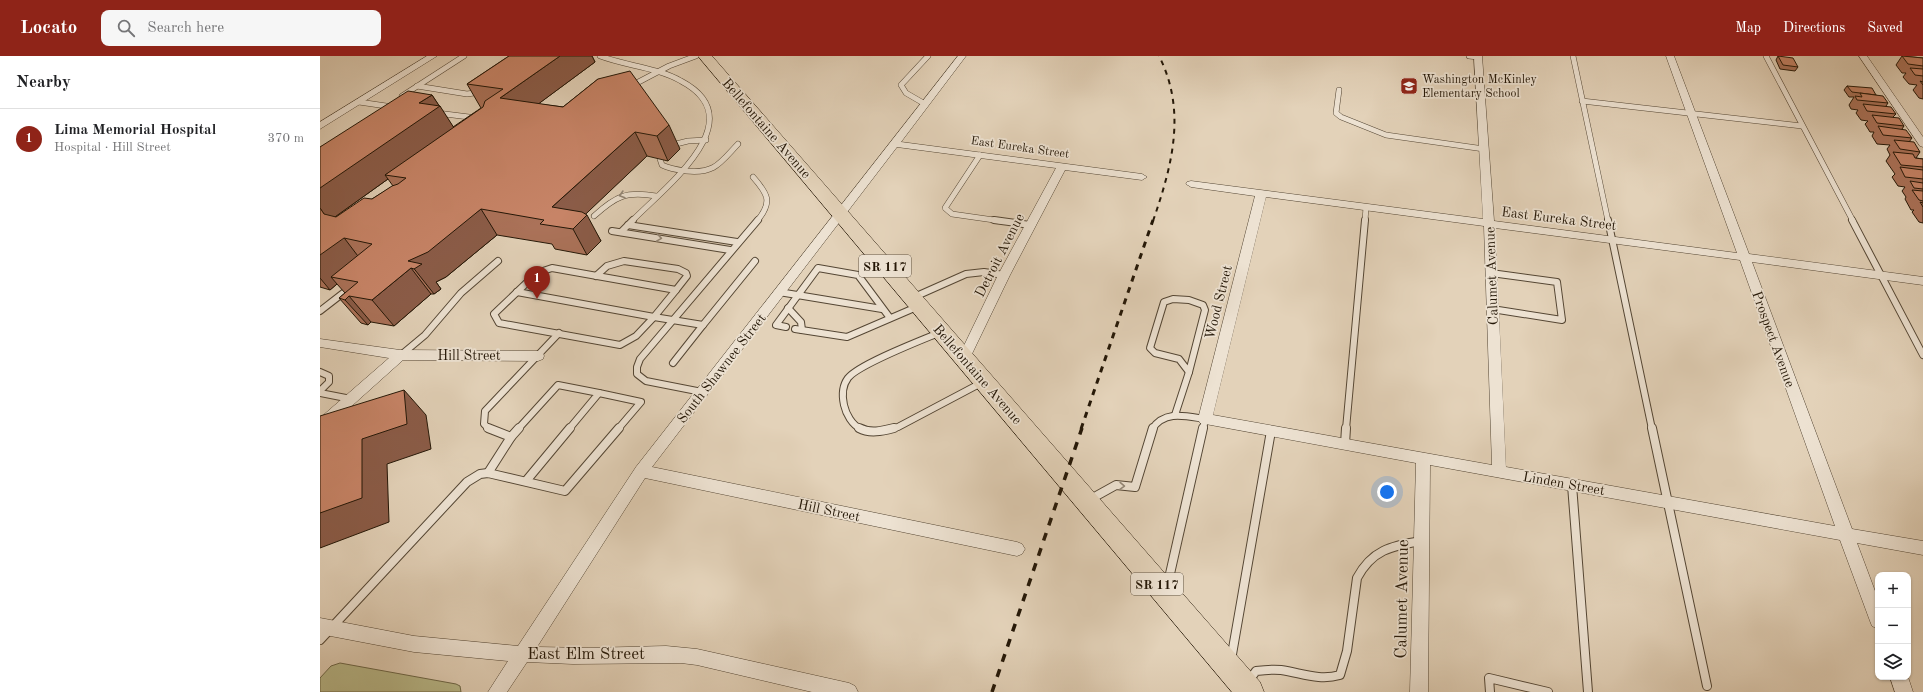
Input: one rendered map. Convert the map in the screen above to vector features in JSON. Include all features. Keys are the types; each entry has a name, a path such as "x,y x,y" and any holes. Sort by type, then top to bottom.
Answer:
{"main road":[{"name":"Bellefontaine Avenue","path":"705,56 1241,682"}],"street":[{"path":"320,126 433,56"},
{"name":"South Shawnee Street","path":"497,692 641,471 962,56"},
{"name":"Calumet Avenue","path":"1475,56 1484,149 1489,224 1498,471"},
{"name":"Prospect Avenue","path":"1670,56 1875,613"},
{"path":"1863,56 1923,144"},
{"name":"East Eureka Street","path":"894,144 1142,177"},
{"name":"Detroit Avenue","path":"964,358 1004,275 1062,166"},
{"name":"East Eureka Street","path":"1191,184 1923,280"},
{"name":"Wood Street","path":"1205,418 1261,194"},
{"name":"Hill Street","path":"320,342 400,355 538,356"},
{"path":"320,426 400,355"},
{"name":"Linden Street","path":"1205,418 1923,548"},
{"name":"Calumet Avenue","path":"1419,692 1423,458"},
{"name":"Hill Street","path":"641,471 1017,549"},
{"name":"East Elm Street","path":"324,631 434,647 523,654 574,656 672,653 697,657 849,692"},
{"path":"1900,680 1904,692"}],"lane":[{"path":"399,98 464,56"},
{"path":"600,56 683,81 697,90 706,100 711,118 711,125 706,140 682,171 621,232"},
{"path":"623,89 680,61 696,56"},
{"path":"925,104 906,93 901,85 928,56"},
{"path":"1573,56 1707,686"},
{"path":"1766,56 1923,355"},
{"path":"417,86 467,94 477,92 485,86"},
{"path":"1339,90 1336,114 1341,117 1386,135 1484,149"},
{"path":"1582,101 1802,126"},
{"path":"359,102 401,108"},
{"path":"376,113 393,102"},
{"path":"430,112 483,120"},
{"path":"676,144 688,141 706,140"},
{"path":"660,159 660,163 664,166 682,171 701,173 711,171 738,144"},
{"path":"980,155 946,205 945,208 947,212 952,214 1030,225"},
{"path":"702,392 646,381 637,374 637,367 640,359 672,320 730,250 762,215 768,202 766,192 753,177"},
{"path":"594,216 612,200 622,195 634,193 656,196"},
{"path":"1345,444 1366,207"},
{"path":"628,224 737,242"},
{"path":"612,231 730,250"},
{"path":"400,355 425,335 461,293 498,261"},
{"path":"673,363 755,261"},
{"path":"596,276 607,266 624,262 678,269 686,273 688,276 654,317 634,338 620,345 499,323 495,318 494,314 537,272 544,268 552,268 596,276 676,290"},
{"path":"786,327 776,325 818,268 858,275 890,318"},
{"path":"788,308 801,322 799,329 847,337 890,318 966,274 984,272 1004,275"},
{"path":"1491,273 1557,282 1562,320 1492,309"},
{"path":"320,311 354,284"},
{"path":"517,292 703,325"},
{"path":"779,292 882,309"},
{"path":"1175,415 1189,372 1205,310 1203,305 1196,301 1177,298 1169,299 1164,302 1150,348 1155,353 1179,359 1189,372"},
{"path":"941,331 906,346 849,377 842,392 843,403 846,412 858,428 866,431 884,431 898,427 918,418 984,382"},
{"path":"511,437 490,430 484,424 485,411 559,334"},
{"path":"320,372 329,376 329,382 320,392 351,399"},
{"path":"324,631 467,482 480,474 488,473 565,491 641,402 558,385 511,437 488,473"},
{"path":"526,482 599,393"},
{"path":"1086,501 1116,485 1135,487 1152,429 1156,421 1175,415 1205,418 1165,593"},
{"path":"1241,682 1271,430"},
{"path":"1572,485 1588,692"},
{"path":"1241,682 1256,671 1283,670 1314,678 1330,678 1340,675 1347,651 1357,578 1361,569 1367,560 1382,550 1421,541"},
{"path":"1490,692 1490,678 1548,692"}],"green space":[{"path":"340,663 456,684 460,686 461,692 320,692 320,678 331,666"}],"building":[{"path":"509,56 560,56 500,98 563,107 598,79 630,71 669,125 657,136 635,132 552,207 582,212 587,215 573,229 540,224 544,220 481,209 428,252 408,261 422,264 414,269 411,268 372,300 349,296 345,300 339,298 358,282 331,277 372,244 344,238 320,255 320,208 324,214 336,217 364,198 372,199 406,178 385,175 483,107 485,101 503,89 467,84"},
{"path":"1778,56 1793,58 1798,67 1783,65"},
{"path":"1902,56 1923,58 1923,66 1908,64"},
{"path":"1910,68 1923,69 1923,76 1915,75"},
{"path":"1847,86 1872,88 1876,95 1852,92"},
{"path":"408,91 432,95 419,103 440,106 320,188 320,147"},
{"path":"1860,93 1883,96 1888,103 1857,100 1855,96 1862,97"},
{"path":"1863,104 1891,107 1896,114 1867,111"},
{"path":"1872,115 1899,118 1904,126 1877,123"},
{"path":"1878,126 1906,130 1912,138 1883,135"},
{"path":"1894,140 1914,142 1920,152 1900,149"},
{"path":"1893,152 1913,154 1915,158 1923,159 1923,167 1901,165"},
{"path":"1900,167 1923,170 1923,179 1905,177"},
{"path":"1910,181 1923,183 1923,189 1914,188"},
{"path":"1912,190 1923,191 1923,201 1919,200"},
{"path":"404,390 407,424 362,439 362,498 320,513 320,416"}],"railway":[{"path":"1153,221 1166,180 1174,138 1173,97 1168,77 1159,56"},
{"path":"1081,429 1153,220"},
{"path":"992,692 1082,428"}],"place":[{"name":"Washington McKinley Elementary School","path":"1409,86"},
{"name":"Lima Memorial Hospital","path":"537,299"}]}
